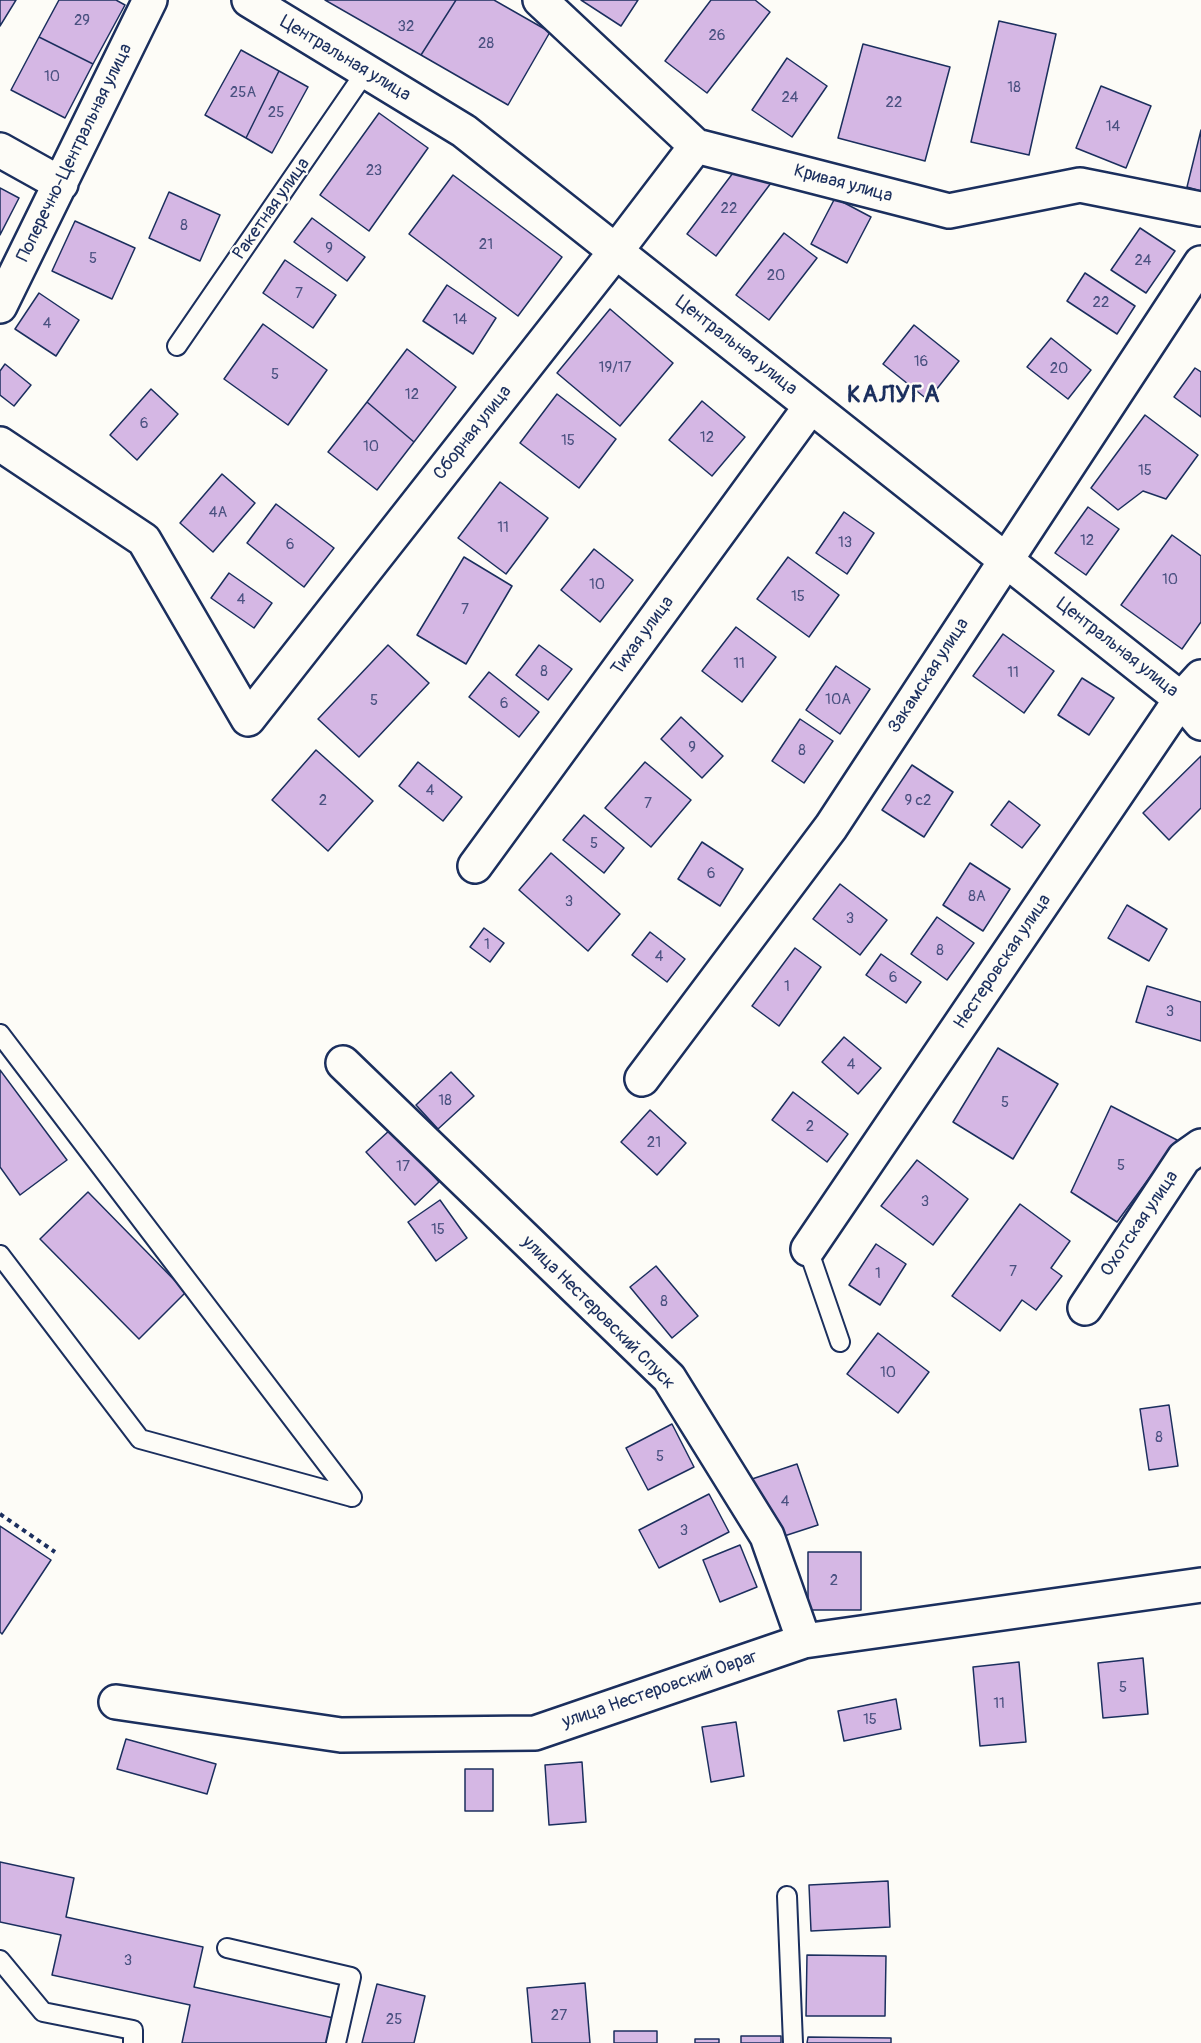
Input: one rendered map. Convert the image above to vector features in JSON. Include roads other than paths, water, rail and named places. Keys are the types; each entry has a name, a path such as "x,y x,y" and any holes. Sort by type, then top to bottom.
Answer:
{"street":[{"name":"Поперечно-Центральная улица","path":"0,306 150,0"},
{"name":"Центральная улица","path":"249,0 464,130 1005,559 1194,700"},
{"name":"Кривая улица","path":"540,0 696,146 949,212 1080,185 1201,209"},
{"name":"Сборная улица","path":"0,444 144,540 248,719 696,146"},
{"path":"0,150 61,184"},
{"name":"Закамская улица","path":"642,1079 831,827 1201,263"},
{"name":"Тихая улица","path":"475,866 811,406"},
{"name":"Нестеровская улица","path":"808,1249 1194,700"},
{"name":"улица Нестеровский Спуск","path":"343,1063 669,1378 767,1536 804,1641"},
{"name":"Охотская улица","path":"1084,1308 1184,1158 1201,1146"},
{"name":"улица Нестеровский Овраг","path":"116,1702 341,1735 536,1733 804,1641 1201,1585"}],"lane":[{"name":"Ракетная улица","path":"177,346 366,71"},
{"path":"0,1034 352,1497 140,1439 0,1255"},
{"path":"808,1249 840,1342"},
{"path":"787,1896 793,2043"},
{"path":"227,1948 351,1977 336,2043"},
{"path":"0,1960 43,2013 133,2030 133,2043"}],"district":[{"name":"КАЛУГА","path":"894,396"}]}
